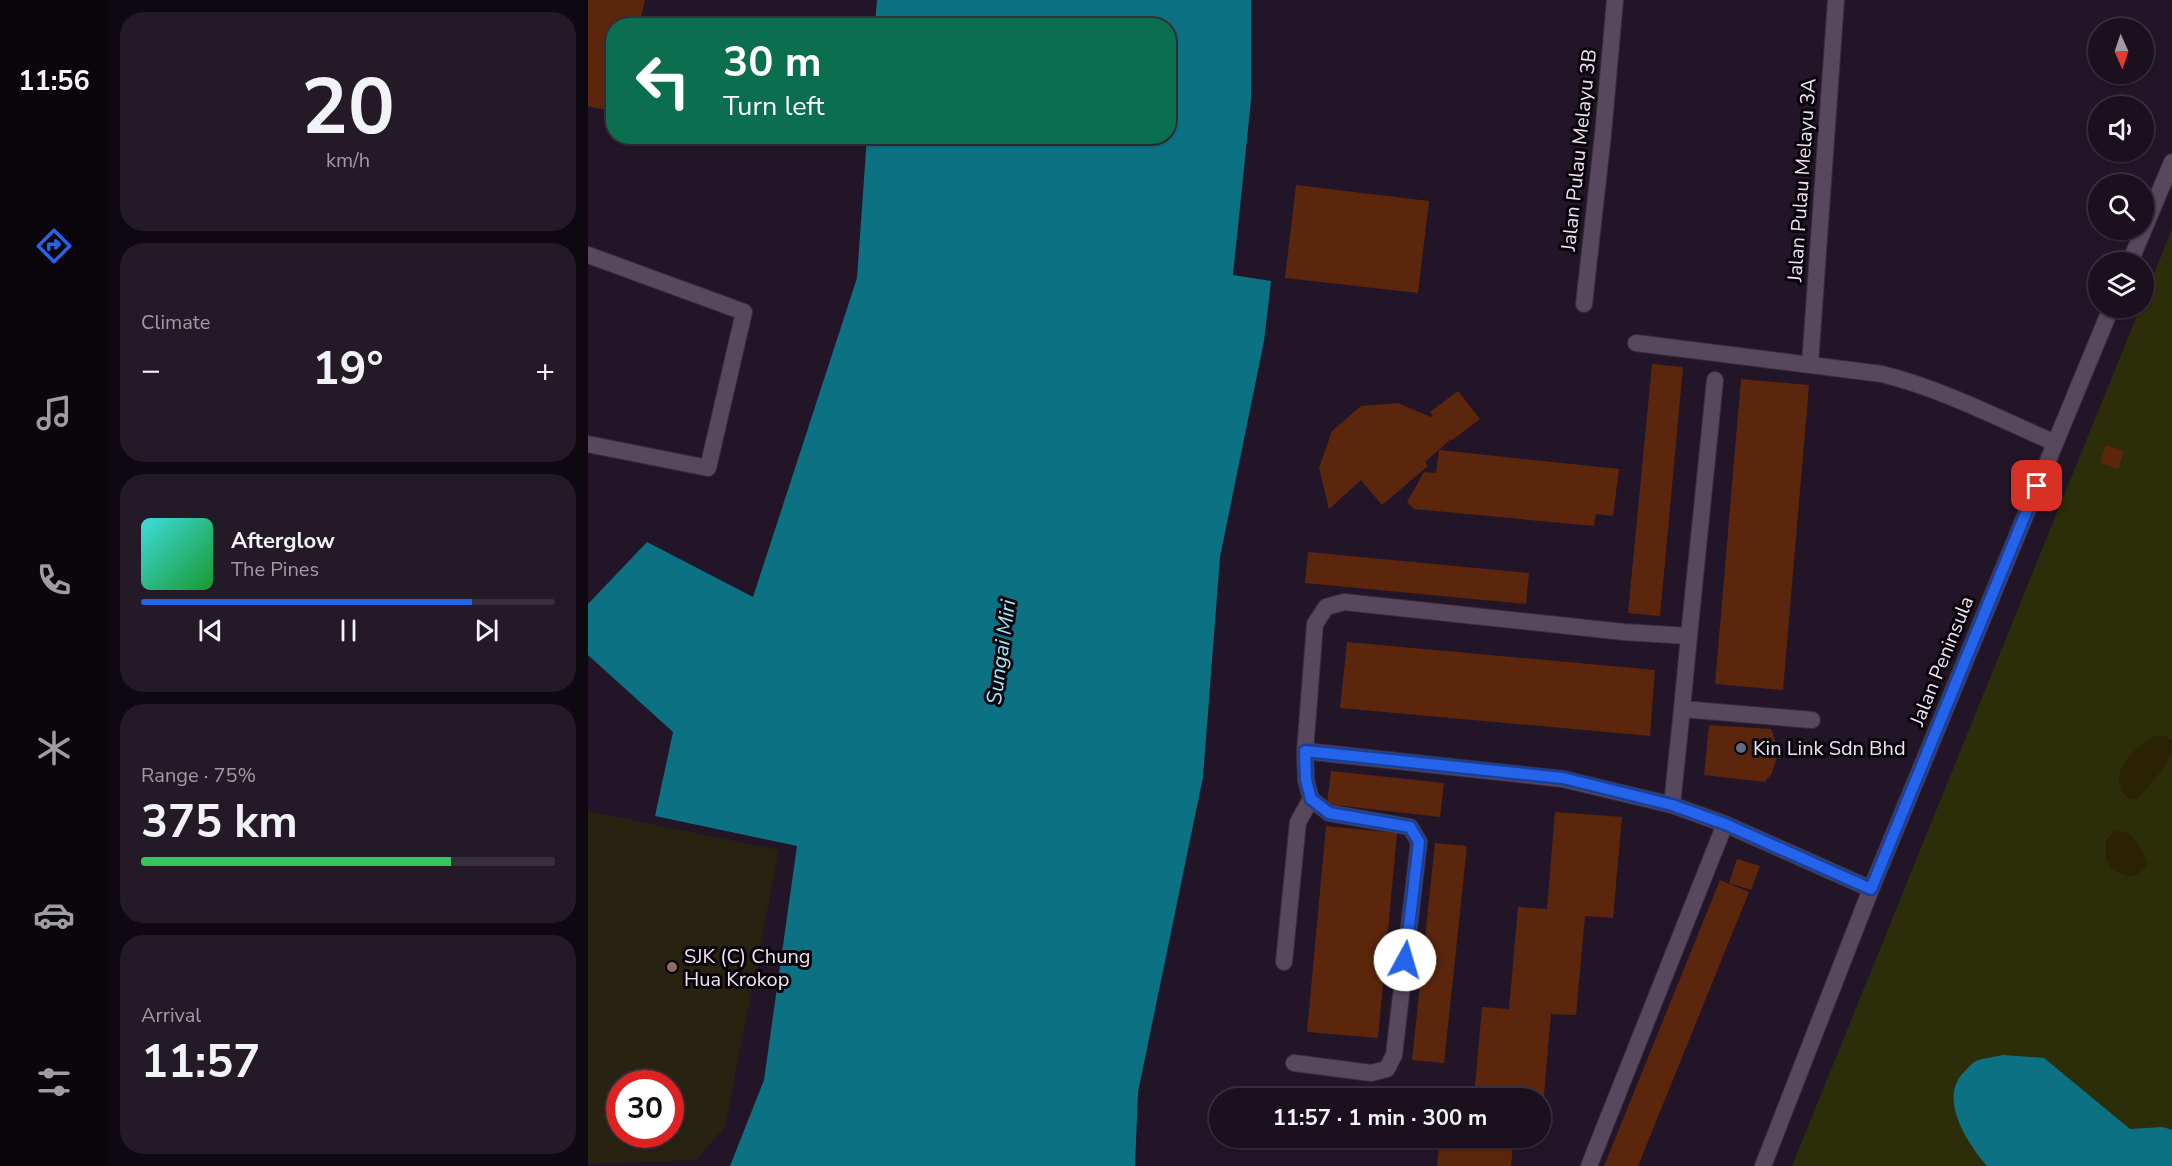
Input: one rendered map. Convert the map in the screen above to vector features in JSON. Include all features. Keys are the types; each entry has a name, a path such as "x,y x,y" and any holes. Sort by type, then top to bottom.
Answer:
{"street":[{"name":"Jalan Pulau Melayu 3B","path":"1584,304 1615,0"},
{"name":"Jalan Pulau Melayu 3A","path":"1810,364 1836,0"},
{"path":"2134,252 2172,162"},
{"path":"588,255 744,312 708,468 588,444"},
{"name":"Jalan Peninsula","path":"1763,1166 1871,889 2107,318"},
{"path":"1636,343 1872,372 1905,380 1958,400 2055,443"},
{"path":"1672,805 1715,380"},
{"path":"1294,1063 1371,1073 1387,1069 1395,1055 1419,842 1410,827 1329,813 1311,799 1306,780 1305,751 1315,624 1326,607 1344,602 1624,632 1689,636"},
{"path":"1682,709 1812,720"},
{"path":"1305,751 1563,778 1672,805 1725,824 1871,889"},
{"path":"1284,962 1298,822 1311,799"},
{"path":"1589,1166 1725,824"}],"shaded area":[{"name":"SJK (C) Chung Hua Krokop","path":"588,811 779,850 725,1127 696,1160 588,1164"}],"green space":[{"path":"2172,229 2172,1166 1792,1166 2136,318 2154,318 2154,274"}],"sand":[{"path":"2157,735 2166,736 2172,741 2169,758 2160,773 2137,799 2128,798 2121,791 2120,786 2119,776 2122,766 2135,750"},
{"path":"2115,831 2133,837 2143,852 2147,865 2133,876 2126,876 2110,868 2106,857 2106,840"}],"water":[{"name":"Sungai Miri","path":"877,0 1251,0 1251,100 1233,275 1271,281 1264,341 1220,557 1203,777 1138,1092 1135,1166 730,1166 764,1080 797,846 655,816 673,732 588,655 588,604 647,542 753,597 857,278 867,144 1176,144 1176,18 876,18"},
{"path":"2003,1055 2044,1058 2130,1129 2163,1127 2172,1130 2172,1166 1987,1166 1971,1145 1958,1120 1954,1106 1954,1094 1957,1082 1973,1063"}],"building":[{"path":"588,0 645,0 641,18 606,18 606,110 588,106"},
{"path":"1296,185 1429,201 1418,293 1285,278"},
{"path":"1652,364 1683,367 1660,616 1628,613"},
{"path":"1741,379 1809,385 1783,690 1715,684"},
{"path":"1458,391 1480,419 1451,439 1425,462 1428,466 1382,505 1361,480 1329,509 1319,468 1332,431 1361,406 1398,403 1431,417 1433,416 1430,412"},
{"path":"2106,445 2124,451 2118,469 2100,463"},
{"path":"1439,450 1619,469 1613,516 1596,514 1594,526 1414,509 1407,502 1424,472 1436,473"},
{"path":"1308,552 1529,573 1526,604 1305,583"},
{"path":"1347,642 1655,670 1650,736 1340,708"},
{"name":"Kin Link Sdn Bhd","path":"1709,725 1771,729 1777,757 1772,773 1765,782 1704,775"},
{"path":"1331,771 1444,783 1440,817 1327,804"},
{"path":"1555,812 1622,817 1613,918 1585,916 1576,1015 1551,1014 1545,1088 1475,1088 1482,1007 1509,1009 1518,907 1547,909"},
{"path":"1326,826 1397,833 1378,1038 1307,1032"},
{"path":"1435,843 1467,846 1444,1063 1412,1060"},
{"path":"1737,859 1760,866 1751,890 1729,883"},
{"path":"1720,880 1749,892 1638,1166 1604,1166"},
{"path":"1439,1148 1513,1148 1511,1166 1437,1166"}],"place":[{"name":"Kin Link Sdn Bhd","path":"1741,748"},
{"name":"SJK (C) Chung Hua Krokop","path":"672,967"}],"route":[{"path":"1405,960 1419,842 1410,827 1329,813 1311,799 1306,780 1305,751 1563,778 1672,805 1725,824 1871,889 2037,486"}]}
